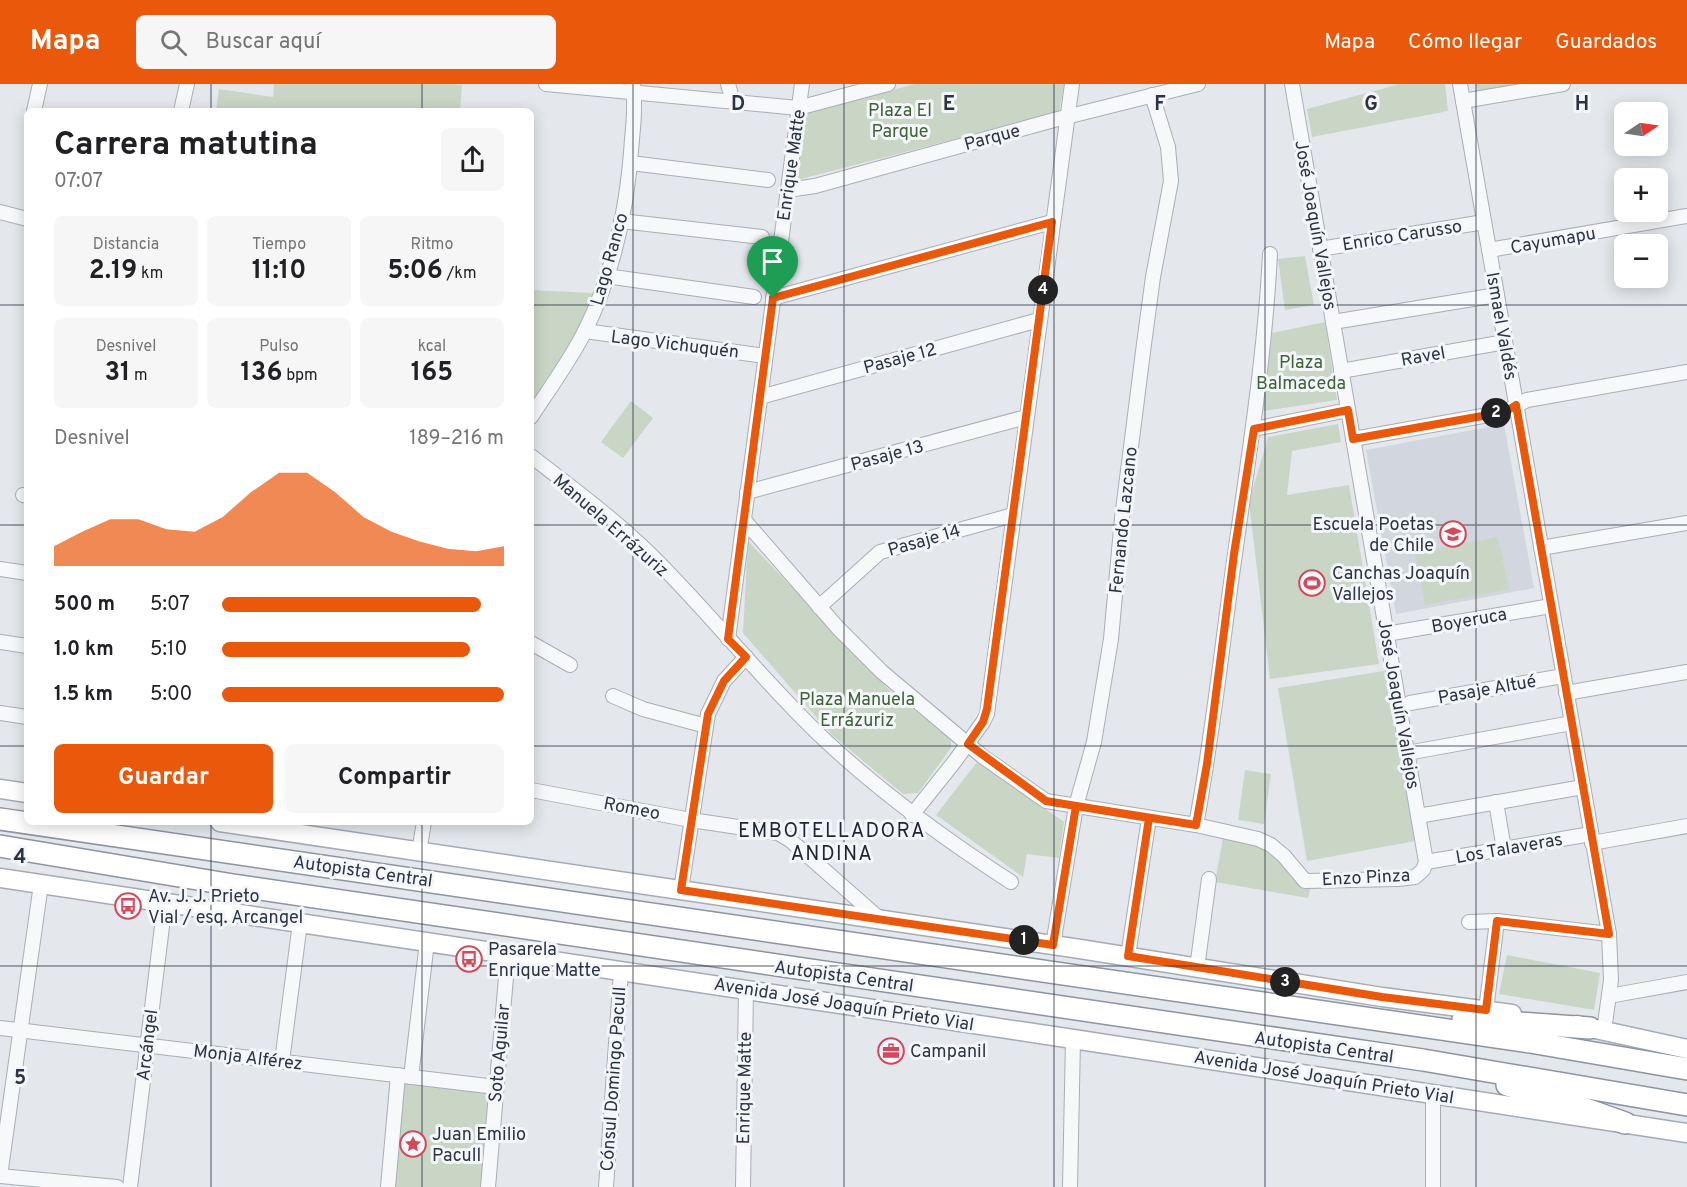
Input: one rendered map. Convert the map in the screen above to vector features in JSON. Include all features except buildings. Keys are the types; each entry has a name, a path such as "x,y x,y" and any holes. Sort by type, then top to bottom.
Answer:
{"highway":[{"name":"Autopista Central","path":"3,819 24,822"},
{"name":"Autopista Central","path":"44,825 1343,1014 1530,1042 1687,1069"},
{"name":"Autopista Central","path":"0,846 268,890 1423,1060 1687,1105"},
{"path":"1343,1014 1378,1014 1597,1029"},
{"path":"1423,1060 1626,1123"}],"main road":[{"path":"0,789 24,792"},
{"path":"240,825 1128,956 1382,997 1559,1021 1687,1048"},
{"name":"Avenida José Joaquín Prieto Vial","path":"0,878 1687,1133"}],"street":[{"path":"35,108 40,84"},
{"path":"182,108 187,84"},
{"path":"546,84 633,88 733,102 798,108 888,84"},
{"path":"728,84 733,102"},
{"name":"Enrique Matte","path":"728,639 802,84"},
{"path":"912,815 968,744 987,714 1072,84"},
{"name":"Parque","path":"788,190 815,186 1067,117 1198,84"},
{"name":"José Joaquín Vallejos","path":"1292,84 1425,866"},
{"name":"Ismael Valdés","path":"1460,84 1609,934 1611,964 1609,996 1597,1029"},
{"path":"1463,101 1563,84"},
{"name":"Lago Ranco","path":"534,412 585,331 606,276 621,221 631,164 633,88"},
{"name":"Fernando Lazcano","path":"1053,945 1076,806 1094,742 1111,639 1122,518 1160,276 1171,181 1168,147 1152,95"},
{"path":"631,164 768,180"},
{"path":"0,212 24,218"},
{"name":"Cayumapu","path":"1489,250 1687,216"},
{"path":"621,221 762,237"},
{"path":"773,298 1052,222"},
{"name":"Enrico Carusso","path":"1320,249 1484,222"},
{"path":"1196,825 1209,753 1234,554 1254,429 1267,319 1270,254"},
{"path":"606,276 754,297"},
{"path":"1333,322 1497,295"},
{"name":"Pasaje 12","path":"760,397 1039,320"},
{"name":"Lago Vichuquén","path":"585,331 765,356"},
{"name":"Ravel","path":"1341,371 1505,342"},
{"path":"1353,439 1505,412 1527,400 1687,372"},
{"path":"1254,429 1348,410"},
{"name":"Pasaje 13","path":"747,492 1026,417"},
{"name":"Manuela Errázuriz","path":"534,458 579,493 649,554 825,741 912,815 1011,882"},
{"name":"Pasaje 14","path":"819,607 880,552 1013,515"},
{"path":"744,520 819,607 882,672 968,744 1046,801 1076,806"},
{"path":"1541,548 1687,523"},
{"path":"0,569 24,573"},
{"name":"Boyeruca","path":"1386,634 1551,606"},
{"path":"0,642 24,646"},
{"path":"534,645 570,666"},
{"path":"681,890 706,726 718,691 730,673 746,657"},
{"path":"1566,693 1687,672"},
{"name":"Pasaje Altué","path":"1410,703 1563,676"},
{"path":"613,696 643,709 706,726"},
{"path":"0,713 24,717"},
{"path":"1407,753 1572,723"},
{"path":"1418,816 1582,787"},
{"name":"Romeo","path":"534,791 690,820 770,830 784,836 881,920"},
{"path":"1496,802 1504,849"},
{"name":"Enzo Pinza","path":"1076,806 1196,825 1258,839 1271,845 1296,868 1305,880 1416,877 1425,866"},
{"path":"1128,956 1149,818"},
{"path":"419,852 424,825"},
{"name":"Los Talaveras","path":"1425,866 1504,849 1687,826"},
{"path":"1197,968 1209,879"},
{"path":"41,884 0,1176 117,1187"},
{"name":"Arcángel","path":"130,1187 165,902"},
{"path":"1469,922 1497,921 1609,934"},
{"path":"1486,1010 1497,921"},
{"path":"282,1061 300,923"},
{"path":"388,1187 427,942"},
{"name":"Soto Aguilar","path":"488,1187 508,954"},
{"name":"Cónsul Domingo Pacull","path":"606,1187 621,971"},
{"path":"1609,996 1687,982"},
{"name":"Enrique Matte","path":"743,1187 746,989"},
{"name":"Monja Alférez","path":"0,1028 496,1087"},
{"path":"1070,1187 1073,1039"},
{"path":"1433,1094 1433,1187"}],"shaded area":[{"name":"Escuela Poetas de Chile","path":"1504,424 1534,588 1396,614 1366,450"}],"green space":[{"path":"274,84 462,85 460,108 216,108 219,89 273,97"},
{"name":"Plaza El Parque","path":"915,84 1064,84 1059,112 797,180 804,114"},
{"path":"1400,84 1445,84 1448,111 1312,137 1307,109"},
{"path":"1476,84 1518,84 1478,91"},
{"path":"1305,256 1314,305 1285,310 1278,259"},
{"path":"534,290 594,293 581,332 534,405"},
{"name":"Plaza Balmaceda","path":"1325,322 1337,400 1263,411 1272,333"},
{"path":"631,401 653,418 623,458 601,442"},
{"name":"Canchas Joaquín Vallejos","path":"1338,424 1341,442 1292,451 1287,495 1349,485 1379,664 1270,679 1249,502 1268,437"},
{"path":"1498,537 1509,589 1425,605 1415,553"},
{"name":"Plaza Manuela Errázuriz","path":"748,541 889,690 951,740 951,748 918,793 903,794 832,735 743,633"},
{"path":"1384,671 1415,841 1307,861 1278,688"},
{"path":"978,761 1064,822 1059,858 1027,854 1023,877 936,815"},
{"path":"1245,770 1271,774 1264,824 1238,820"},
{"path":"1223,838 1270,847 1311,886 1308,898 1215,882"},
{"path":"1507,955 1600,973 1594,1010 1499,994"},
{"path":"401,1078 493,1088 484,1187 388,1187"}],"place":[{"name":"Escuela Poetas de Chile","path":"1453,534"},
{"name":"Canchas Joaquín Vallejos","path":"1312,583"},
{"name":"Av. J. J. Prieto Vial / esq. Arcangel","path":"128,906"},
{"name":"Pasarela Enrique Matte","path":"469,959"},
{"name":"Campanil","path":"891,1051"},
{"name":"Juan Emilio Pacull","path":"413,1144"}],"district":[{"name":"EMBOTELLADORA ANDINA","path":"832,842"}],"route":[{"path":"773,298 728,639 746,657 724,681 708,714 681,890 1053,945 1076,806 1085,806 1196,825 1207,764 1234,554 1254,429 1348,410 1353,439 1505,412 1516,405 1609,934 1497,921 1486,1010 1382,997 1128,956 1149,818 1085,806 1046,801 968,744 983,722 987,709 1052,222 773,298"}]}
